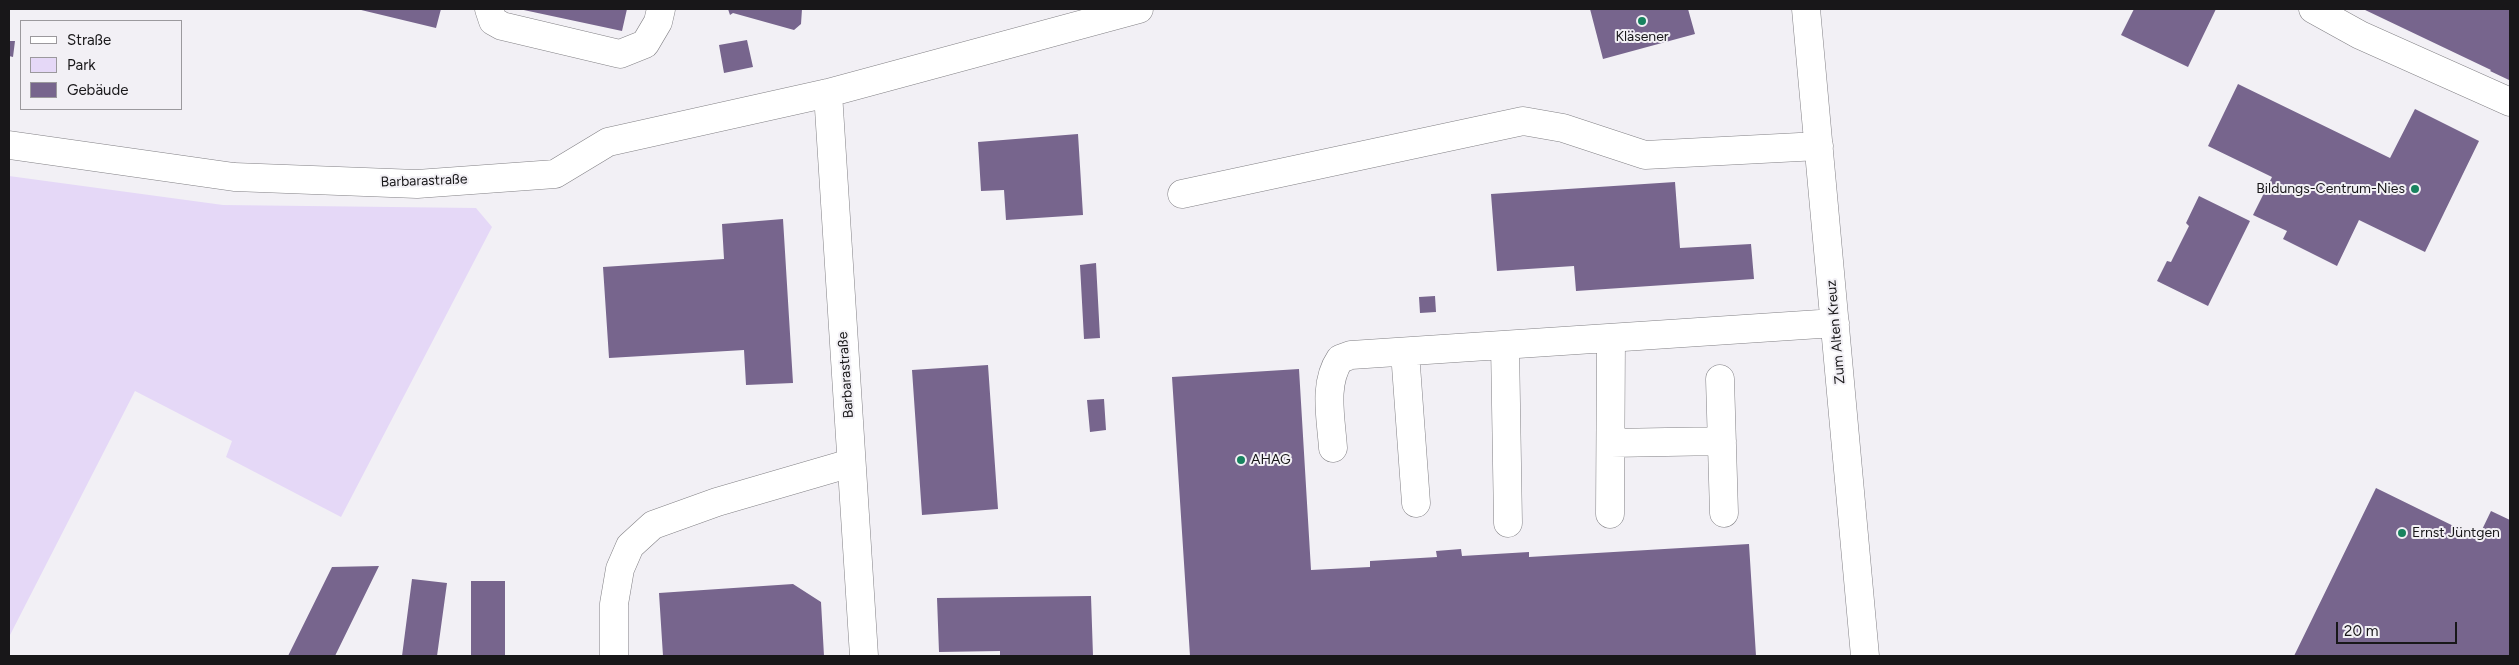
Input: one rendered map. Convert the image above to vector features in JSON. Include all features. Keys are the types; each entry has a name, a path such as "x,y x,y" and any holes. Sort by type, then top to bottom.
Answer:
{"street":[{"path":"489,9 493,21 502,26 620,54 645,44 658,22 661,9"},
{"name":"Barbarastraße","path":"9,145 234,177 417,184 555,174 608,142 828,93 1139,9"},
{"name":"Zum Alten Kreuz","path":"1806,9 1865,656"},
{"path":"2313,9 2360,35 2510,102"},
{"name":"Barbarastraße","path":"828,93 864,656"},
{"path":"1182,194 1523,121 1563,128 1646,155 1819,146"},
{"path":"1333,448 1330,383 1333,370 1340,359 1351,355 1836,323"},
{"path":"1610,514 1612,338"},
{"path":"1505,345 1508,523"},
{"path":"1405,352 1416,503"},
{"path":"1720,379 1724,513"},
{"path":"1611,443 1722,441"},
{"path":"614,656 614,604 620,569 630,546 653,525 717,502 851,462"}],"green space":[{"path":"9,176 223,205 476,208 492,227 341,517 226,457 232,441 135,391 9,637"}],"building":[{"path":"357,9 441,9 436,28"},
{"path":"519,9 627,9 622,31"},
{"path":"728,9 802,9 801,24 794,30 733,13 730,15"},
{"name":"Kläsener","path":"1590,9 1688,9 1695,34 1603,59"},
{"path":"2134,9 2216,9 2188,67 2121,35"},
{"path":"2363,9 2510,9 2509,80 2491,70"},
{"path":"747,40 753,67 724,73 719,45"},
{"path":"9,41 15,41 13,57 9,56"},
{"path":"2238,84 2390,158 2415,109 2479,141 2425,252 2359,220 2337,266 2283,239 2287,231 2253,215 2272,177 2208,146"},
{"path":"1078,134 1083,215 1006,220 1004,190 981,191 978,142"},
{"path":"1675,182 1680,248 1751,244 1754,279 1576,291 1574,266 1497,271 1491,194"},
{"path":"2199,196 2250,221 2208,306 2157,281 2167,261 2171,262 2189,226 2186,223"},
{"path":"783,219 793,383 746,385 744,350 609,358 603,267 724,259 722,224"},
{"path":"1096,263 1100,338 1084,339 1080,265"},
{"path":"1435,296 1436,312 1420,313 1419,297"},
{"path":"988,365 998,509 922,515 912,370"},
{"name":"AHAG","path":"1299,369 1311,570 1370,567 1370,561 1437,557 1436,551 1461,549 1462,556 1529,552 1529,557 1749,544 1756,656 1190,656 1172,377"},
{"path":"1104,399 1106,430 1090,432 1087,400"},
{"path":"2376,488 2478,538 2491,511 2510,520 2510,656 2294,656"},
{"path":"379,566 335,656 288,656 332,567"},
{"path":"412,579 447,583 437,656 402,656"},
{"path":"471,581 505,581 505,656 471,656"},
{"path":"793,584 821,602 824,656 663,656 659,593"},
{"path":"1091,596 1093,656 1000,656 1000,651 939,652 937,598"}],"place":[{"name":"Kläsener","path":"1642,21"},
{"name":"Bildungs-Centrum-Nies","path":"2415,189"},
{"name":"AHAG","path":"1241,460"},
{"name":"Ernst Jüntgen","path":"2402,533"}]}
